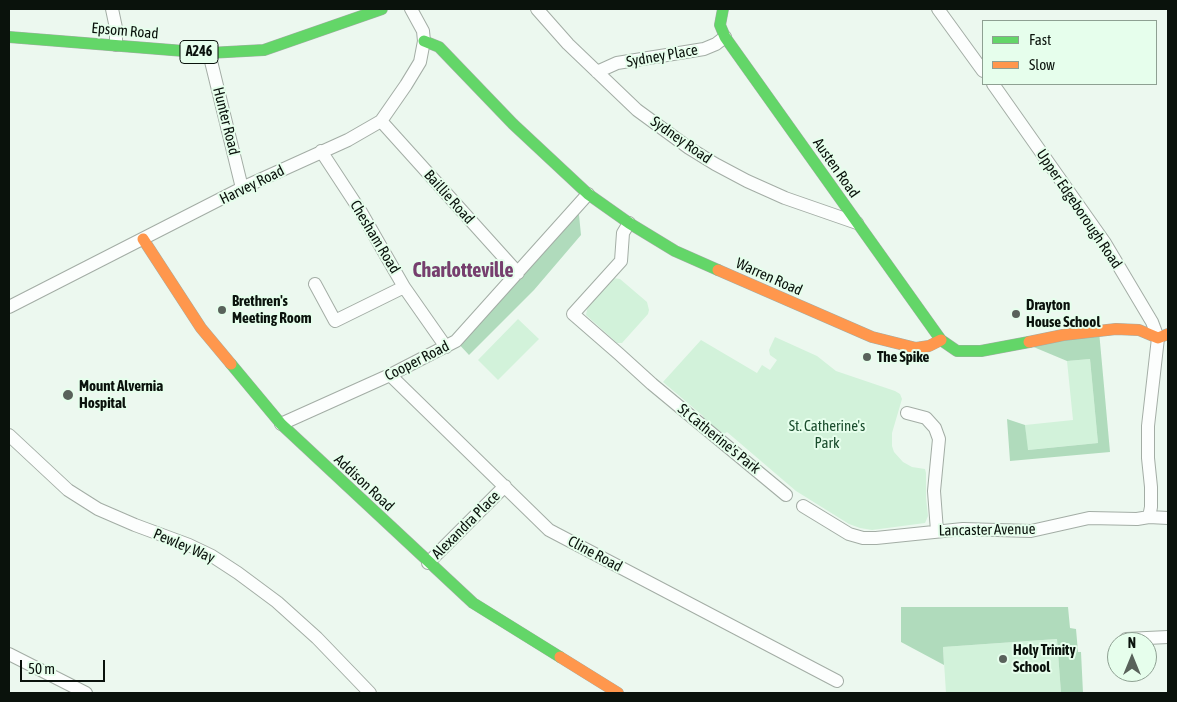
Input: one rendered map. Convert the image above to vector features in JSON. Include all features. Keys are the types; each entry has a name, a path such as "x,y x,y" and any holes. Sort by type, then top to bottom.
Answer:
{"street":[{"path":"112,9 116,28 116,45"},
{"name":"Epsom Road","path":"9,37 210,53 264,50 382,9"},
{"path":"411,9 423,31 424,41"},
{"name":"Sydney Road","path":"537,9 568,44 638,110 689,148 715,164 785,198 857,223"},
{"name":"Austen Road","path":"723,9 720,25 725,37 941,340"},
{"path":"938,9 982,70"},
{"name":"Sydney Place","path":"597,72 617,63 704,49 716,44 725,37"},
{"name":"Harvey Road","path":"9,307 242,188 348,140 381,121 420,62 424,41"},
{"name":"Warren Road","path":"424,41 439,48 458,65 513,124 588,194 629,223 675,251 872,337 916,348 929,346 941,340"},
{"name":"Hunter Road","path":"210,53 242,188"},
{"name":"Upper Edgeborough Road","path":"994,85 1105,243 1152,322 1163,336"},
{"name":"Baillie Road","path":"381,121 518,273"},
{"name":"Chesham Road","path":"321,152 361,212 404,287 446,348"},
{"name":"Cooper Road","path":"281,424 390,375 446,348 456,341 588,194"},
{"name":"St Catherine's Park","path":"629,223 623,233 621,261 573,314 652,384 786,495"},
{"name":"Addison Road","path":"143,239 167,278 202,328 281,424 473,604 618,693"},
{"path":"315,284 335,322 404,287"},
{"path":"941,340 957,351 981,351 1076,333 1139,330 1163,336 1148,426 1148,458 1151,487 1149,517"},
{"name":"Cline Road","path":"390,375 549,530 837,681"},
{"path":"907,413 926,418 935,428 940,438 934,491 937,531"},
{"name":"Pewley Way","path":"9,435 68,490 83,500 98,509 135,525 190,545 212,556 238,573 276,602 317,638 370,693"},
{"name":"Alexandra Place","path":"428,563 504,486"},
{"name":"Lancaster Avenue","path":"803,506 849,534 863,538 937,531 983,529 1019,531 1044,528 1089,518 1168,518"},
{"path":"9,654 86,693"}],"green space":[{"path":"578,205 581,235 534,290 469,355 456,341"},
{"path":"613,278 620,279 647,302 649,310 648,314 622,343 617,343 586,315 588,305"},
{"path":"518,319 539,339 498,380 478,360"},
{"path":"1099,331 1110,452 1010,461 1007,419 1025,425 1028,450 1098,443 1090,359 1067,361 1024,343"},
{"name":"St. Catherine's Park","path":"775,337 817,356 836,371 900,394 902,399 892,433 892,446 894,452 903,462 912,467 925,469 928,516 925,523 872,530 849,524 796,491 727,432 724,434 704,421 703,416 663,382 701,340 757,373 762,365 770,370 777,360 770,355 769,350"},
{"path":"1090,359 1098,443 1027,450 1025,425 1073,420 1067,361"},
{"path":"901,607 1068,607 1070,628 1076,629 1078,652 1081,652 1083,693 1061,693 1057,639 943,647 944,665 901,642"},
{"path":"1057,639 1061,693 946,693 943,647"}],"traffic: fast":[{"path":"9,37 209,53 264,50 382,9"},
{"path":"723,9 720,25 725,37 941,340 957,351 981,351 1029,342"},
{"path":"424,41 439,47 513,124 588,194 629,223 675,251 718,270"},
{"path":"231,364 281,424 473,603 560,657"}],"traffic: slow":[{"path":"143,239 201,328 231,364"},
{"path":"718,270 872,337 916,348 929,346 941,340"},
{"path":"1029,342 1063,335 1116,329 1139,330 1158,338 1168,334"},
{"path":"560,657 618,693"}],"place":[{"name":"Brethren's Meeting Room","path":"222,310"},
{"name":"Drayton House School","path":"1016,314"},
{"name":"The Spike","path":"867,357"},
{"name":"Mount Alvernia Hospital","path":"68,395"},
{"name":"Holy Trinity School","path":"1003,659"}],"district":[{"name":"Charlotteville","path":"463,271"}]}
